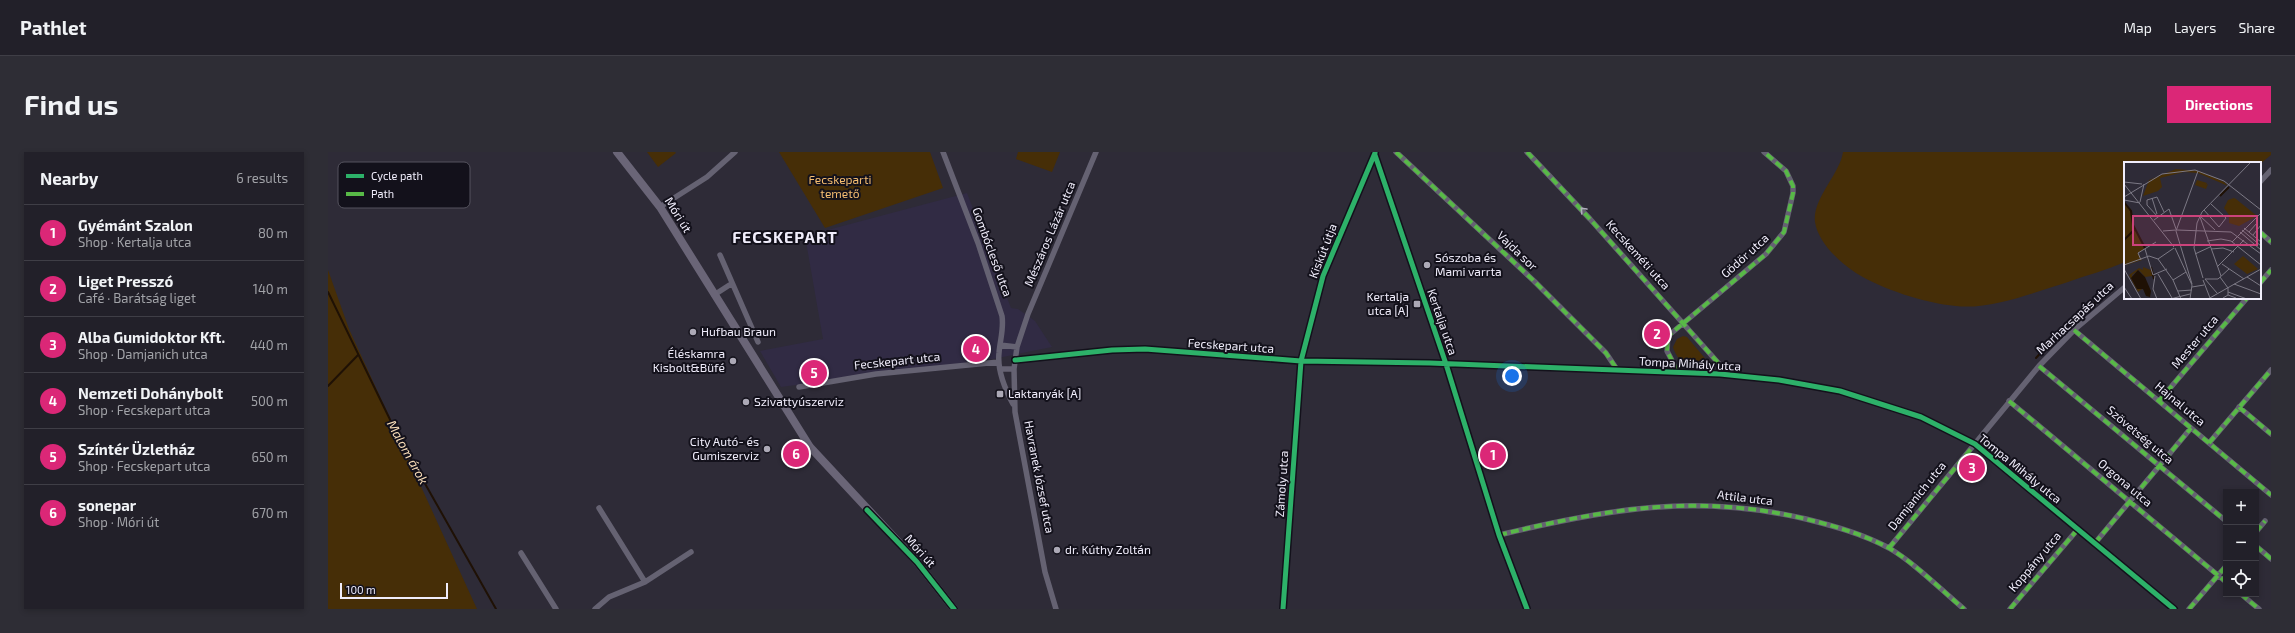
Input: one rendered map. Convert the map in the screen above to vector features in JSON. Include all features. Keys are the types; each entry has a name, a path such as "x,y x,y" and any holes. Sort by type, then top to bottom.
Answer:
{"main road":[{"name":"Móri út","path":"617,152 660,207 810,447 917,562 954,609"}],"street":[{"path":"660,207 707,178 728,154 735,152"},
{"name":"Gombócleső utca","path":"943,152 998,303 1003,327 1000,345 1000,369 1004,385 1014,405"},
{"name":"Mészáros Lázár utca","path":"1017,347 1028,314 1096,152"},
{"name":"Vajda sor","path":"1396,152 1584,331 1611,359 1618,371"},
{"name":"Kecskeméti utca","path":"1528,152 1729,375"},
{"name":"Gödör utca","path":"1678,372 1669,357 1667,341 1668,336 1766,254 1784,232 1793,186 1786,171 1764,152"},
{"name":"Kiskút útja","path":"1301,361 1323,276 1375,153"},
{"name":"Kertalja utca","path":"1375,153 1446,364 1499,535 1527,609"},
{"path":"2261,181 2271,170"},
{"path":"2261,233 2271,242"},
{"path":"720,255 731,284 758,342"},
{"path":"2261,282 2271,270"},
{"path":"714,295 731,284"},
{"name":"Marhacsapás utca","path":"2039,366 2074,330 2124,288"},
{"name":"Mester utca","path":"2159,401 2246,299"},
{"name":"Hajnal utca","path":"2074,330 2271,495"},
{"path":"1000,345 1017,347"},
{"name":"Havranek József utca","path":"1017,347 1014,369 1014,405 1045,572 1056,609"},
{"name":"Fecskepart utca","path":"1015,360 1130,349 1301,361 1446,364"},
{"name":"Zámoly utca","path":"1283,609 1301,361"},
{"name":"Fecskepart utca","path":"799,387 876,374 999,362"},
{"name":"Tompa Mihály utca","path":"1446,364 1729,375 1802,384 1869,399 1922,417 1975,444 2174,609"},
{"name":"Damjanich utca","path":"1889,548 2039,366"},
{"name":"Szövetség utca","path":"2039,366 2223,518"},
{"path":"1000,369 1014,369"},
{"path":"2209,443 2271,370"},
{"name":"Orgona utca","path":"2009,401 2223,579"},
{"path":"2239,407 2271,434"},
{"path":"2095,543 2192,428"},
{"name":"Attila utca","path":"1499,535 1612,510 1660,506 1710,505 1763,510 1813,521 1862,536 1889,548 1964,609"},
{"path":"599,508 645,582"},
{"path":"2259,528 2265,521"},
{"name":"Koppány utca","path":"2010,609 2078,529"},
{"path":"2259,548 2271,558"},
{"path":"594,609 609,597 645,582 691,552"},
{"path":"521,553 556,609"},
{"path":"2189,609 2223,569"},
{"path":"2245,597 2259,609"}],"shaded area":[{"path":"967,193 1011,308 1018,309 1035,321 1052,347 993,359 781,387 760,351 823,339 805,236"}],"green space":[{"path":"647,152 675,152 676,153 658,167"},
{"name":"Fecskeparti temető","path":"779,152 930,152 943,188 825,228"},
{"path":"1018,152 1060,152 1052,172 1016,159"},
{"path":"1843,152 2271,152 2271,155 2261,163 2124,162 2124,262 2027,295 1998,303 1969,307 1931,302 1891,290 1856,273 1830,251 1820,237 1815,222 1815,213 1818,204 1841,160"},
{"path":"328,270 349,329 477,609 328,609"},
{"path":"1683,336 1687,337 1709,363 1709,366 1697,369 1682,362 1673,347 1677,339"}],"waterway":[{"name":"Malom árok","path":"328,292 398,436 496,609"},
{"path":"2036,358 2055,337 2105,294"},
{"path":"328,386 358,355"}],"marked path":[{"path":"1396,152 1534,281 1606,353 1618,371"},
{"path":"1527,152 1590,219 1729,375"},
{"path":"1678,372 1667,351 1668,336 1766,254 1784,232 1793,193 1793,186 1786,171 1764,152"},
{"path":"2261,233 2271,242"},
{"path":"2261,282 2271,270"},
{"path":"2159,401 2246,299"},
{"path":"2074,330 2271,495"},
{"path":"2039,366 2223,519"},
{"path":"2209,443 2271,370"},
{"path":"2009,401 2223,579"},
{"path":"2239,407 2271,434"},
{"path":"2095,543 2191,428"},
{"path":"1889,548 1975,444"},
{"path":"1499,535 1577,518 1652,508 1689,506 1727,507 1766,511 1806,519 1848,531 1879,543 1909,561 1964,609"},
{"path":"2259,528 2265,521"},
{"path":"2010,609 2078,529"},
{"path":"2259,549 2271,559"},
{"path":"2189,609 2223,569"},
{"path":"2245,597 2259,609"}],"cycle path":[{"path":"1283,609 1301,361 1323,276 1375,153"},
{"path":"1375,155 1446,364 1499,535 1527,609"},
{"path":"1015,360 1112,350 1145,349 1301,361 1430,363 1720,374 1779,380 1840,391 1921,417 1975,444 2174,609"},
{"path":"867,510 917,562 954,609"}],"place":[{"name":"Sószoba és Mami varrta","path":"1427,265"},
{"name":"Kertalja utca [A]","path":"1417,304"},
{"name":"Hufbau Braun","path":"693,332"},
{"name":"Liget Presszó","path":"1657,334"},
{"name":"Nemzeti Dohánybolt","path":"976,349"},
{"name":"Éléskamra Kisbolt&Büfé","path":"733,361"},
{"name":"Színtér Üzletház","path":"814,373"},
{"name":"Laktanyák [A]","path":"1000,394"},
{"name":"Szivattyúszerviz","path":"746,402"},
{"name":"City Autó- és Gumiszerviz","path":"767,449"},
{"name":"sonepar","path":"796,454"},
{"name":"Gyémánt Szalon","path":"1493,455"},
{"name":"Alba Gumidoktor Kft.","path":"1972,468"},
{"name":"dr. Kúthy Zoltán","path":"1057,550"}],"district":[{"name":"FECSKEPART","path":"785,237"}]}
